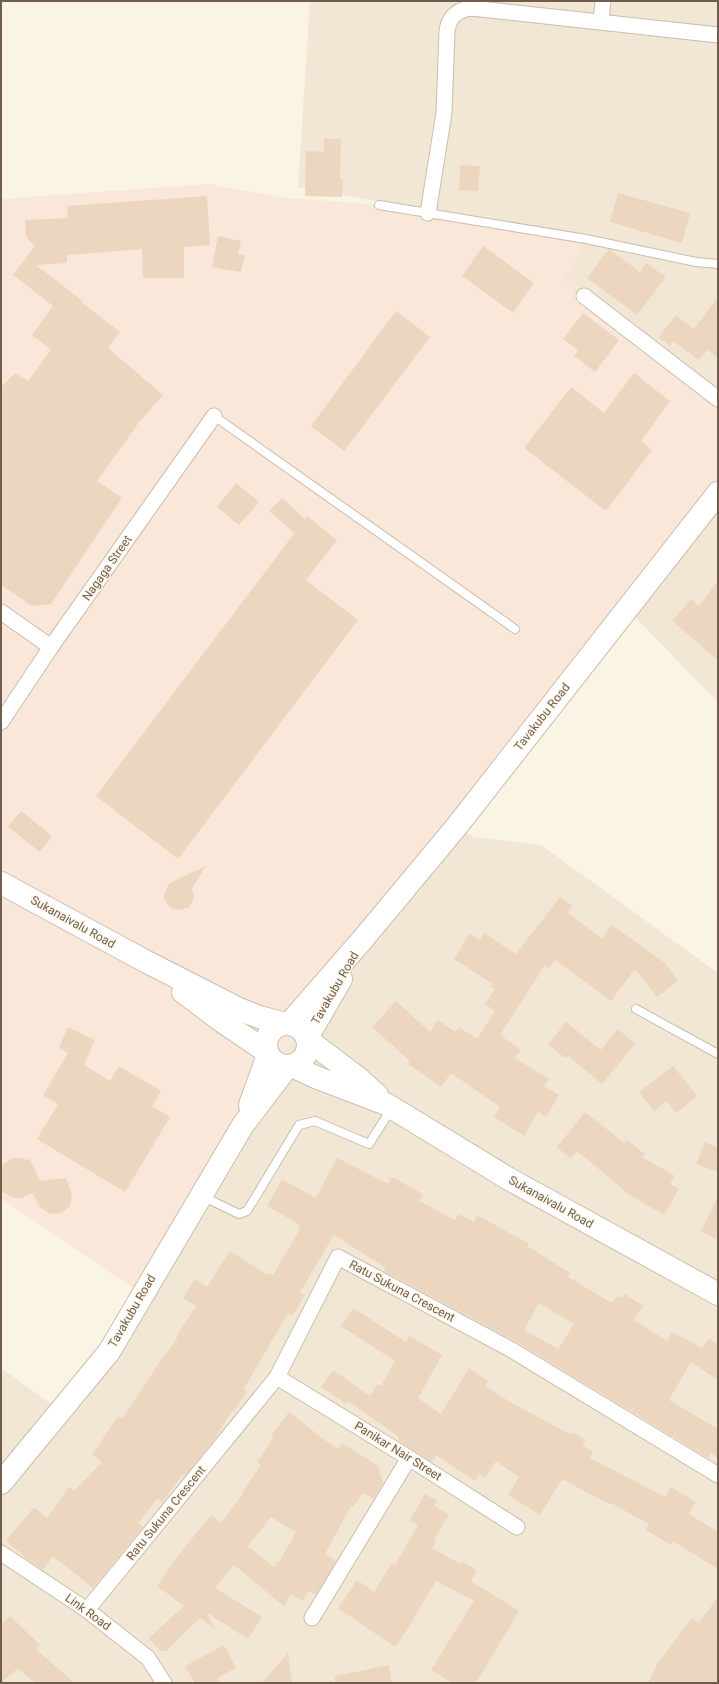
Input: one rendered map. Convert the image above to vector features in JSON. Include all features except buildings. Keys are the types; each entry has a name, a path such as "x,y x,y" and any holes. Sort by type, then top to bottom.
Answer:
{"main road":[{"name":"Tavakubu Road","path":"287,1024 363,939 457,826 718,493"},
{"name":"Sukanaivalu Road","path":"1,883 145,961 239,1009 259,1017 287,1024"},
{"name":"Tavakubu Road","path":"308,1039 363,939"},
{"name":"Sukanaivalu Road","path":"145,961 197,1003 268,1053"},
{"path":"287,1024 296,1025 302,1030 308,1039 308,1049 305,1057 300,1062 290,1066 275,1062 268,1053 266,1044 272,1030 278,1026 287,1024"},
{"name":"Sukanaivalu Road","path":"308,1039 362,1081 389,1106"},
{"name":"Tavakubu Road","path":"243,1125 268,1053"},
{"name":"Tavakubu Road","path":"1,1483 109,1352 200,1195 243,1125 290,1066"},
{"name":"Sukanaivalu Road","path":"290,1066 389,1106 509,1179 718,1294"}],"street":[{"path":"601,21 603,1"},
{"path":"428,213 444,113 447,31 450,19 455,14 465,8 471,8 601,21 718,35"},
{"path":"584,296 718,399"},
{"name":"Nagaga Street","path":"1,722 51,647 214,416"},
{"path":"1,612 51,647"},
{"name":"Ratu Sukuna Crescent","path":"87,1610 277,1377 338,1257 510,1348 718,1475"},
{"name":"Panikar Nair Street","path":"277,1377 409,1458 517,1527"},
{"path":"312,1618 409,1458"},
{"name":"Link Road","path":"1,1553 87,1610 148,1658 164,1683"}],"lane":[{"path":"379,205 586,239 696,262 718,264"},
{"path":"214,416 515,629"},
{"path":"636,1009 718,1054"},
{"path":"200,1195 239,1214 247,1211 300,1125 315,1121 369,1144 389,1106"}],"shaded area":[{"path":"310,1 718,1 718,399 563,280 586,239 298,187"},
{"path":"209,184 278,197 379,205 586,239 563,280 718,399 718,493 302,1030 275,1062 142,1294 1,1198 1,199"},
{"path":"718,493 718,702 627,609"},
{"path":"457,826 473,837 541,845 718,973 718,1683 1,1683 1,1368 60,1410 275,1062 302,1030"}]}
